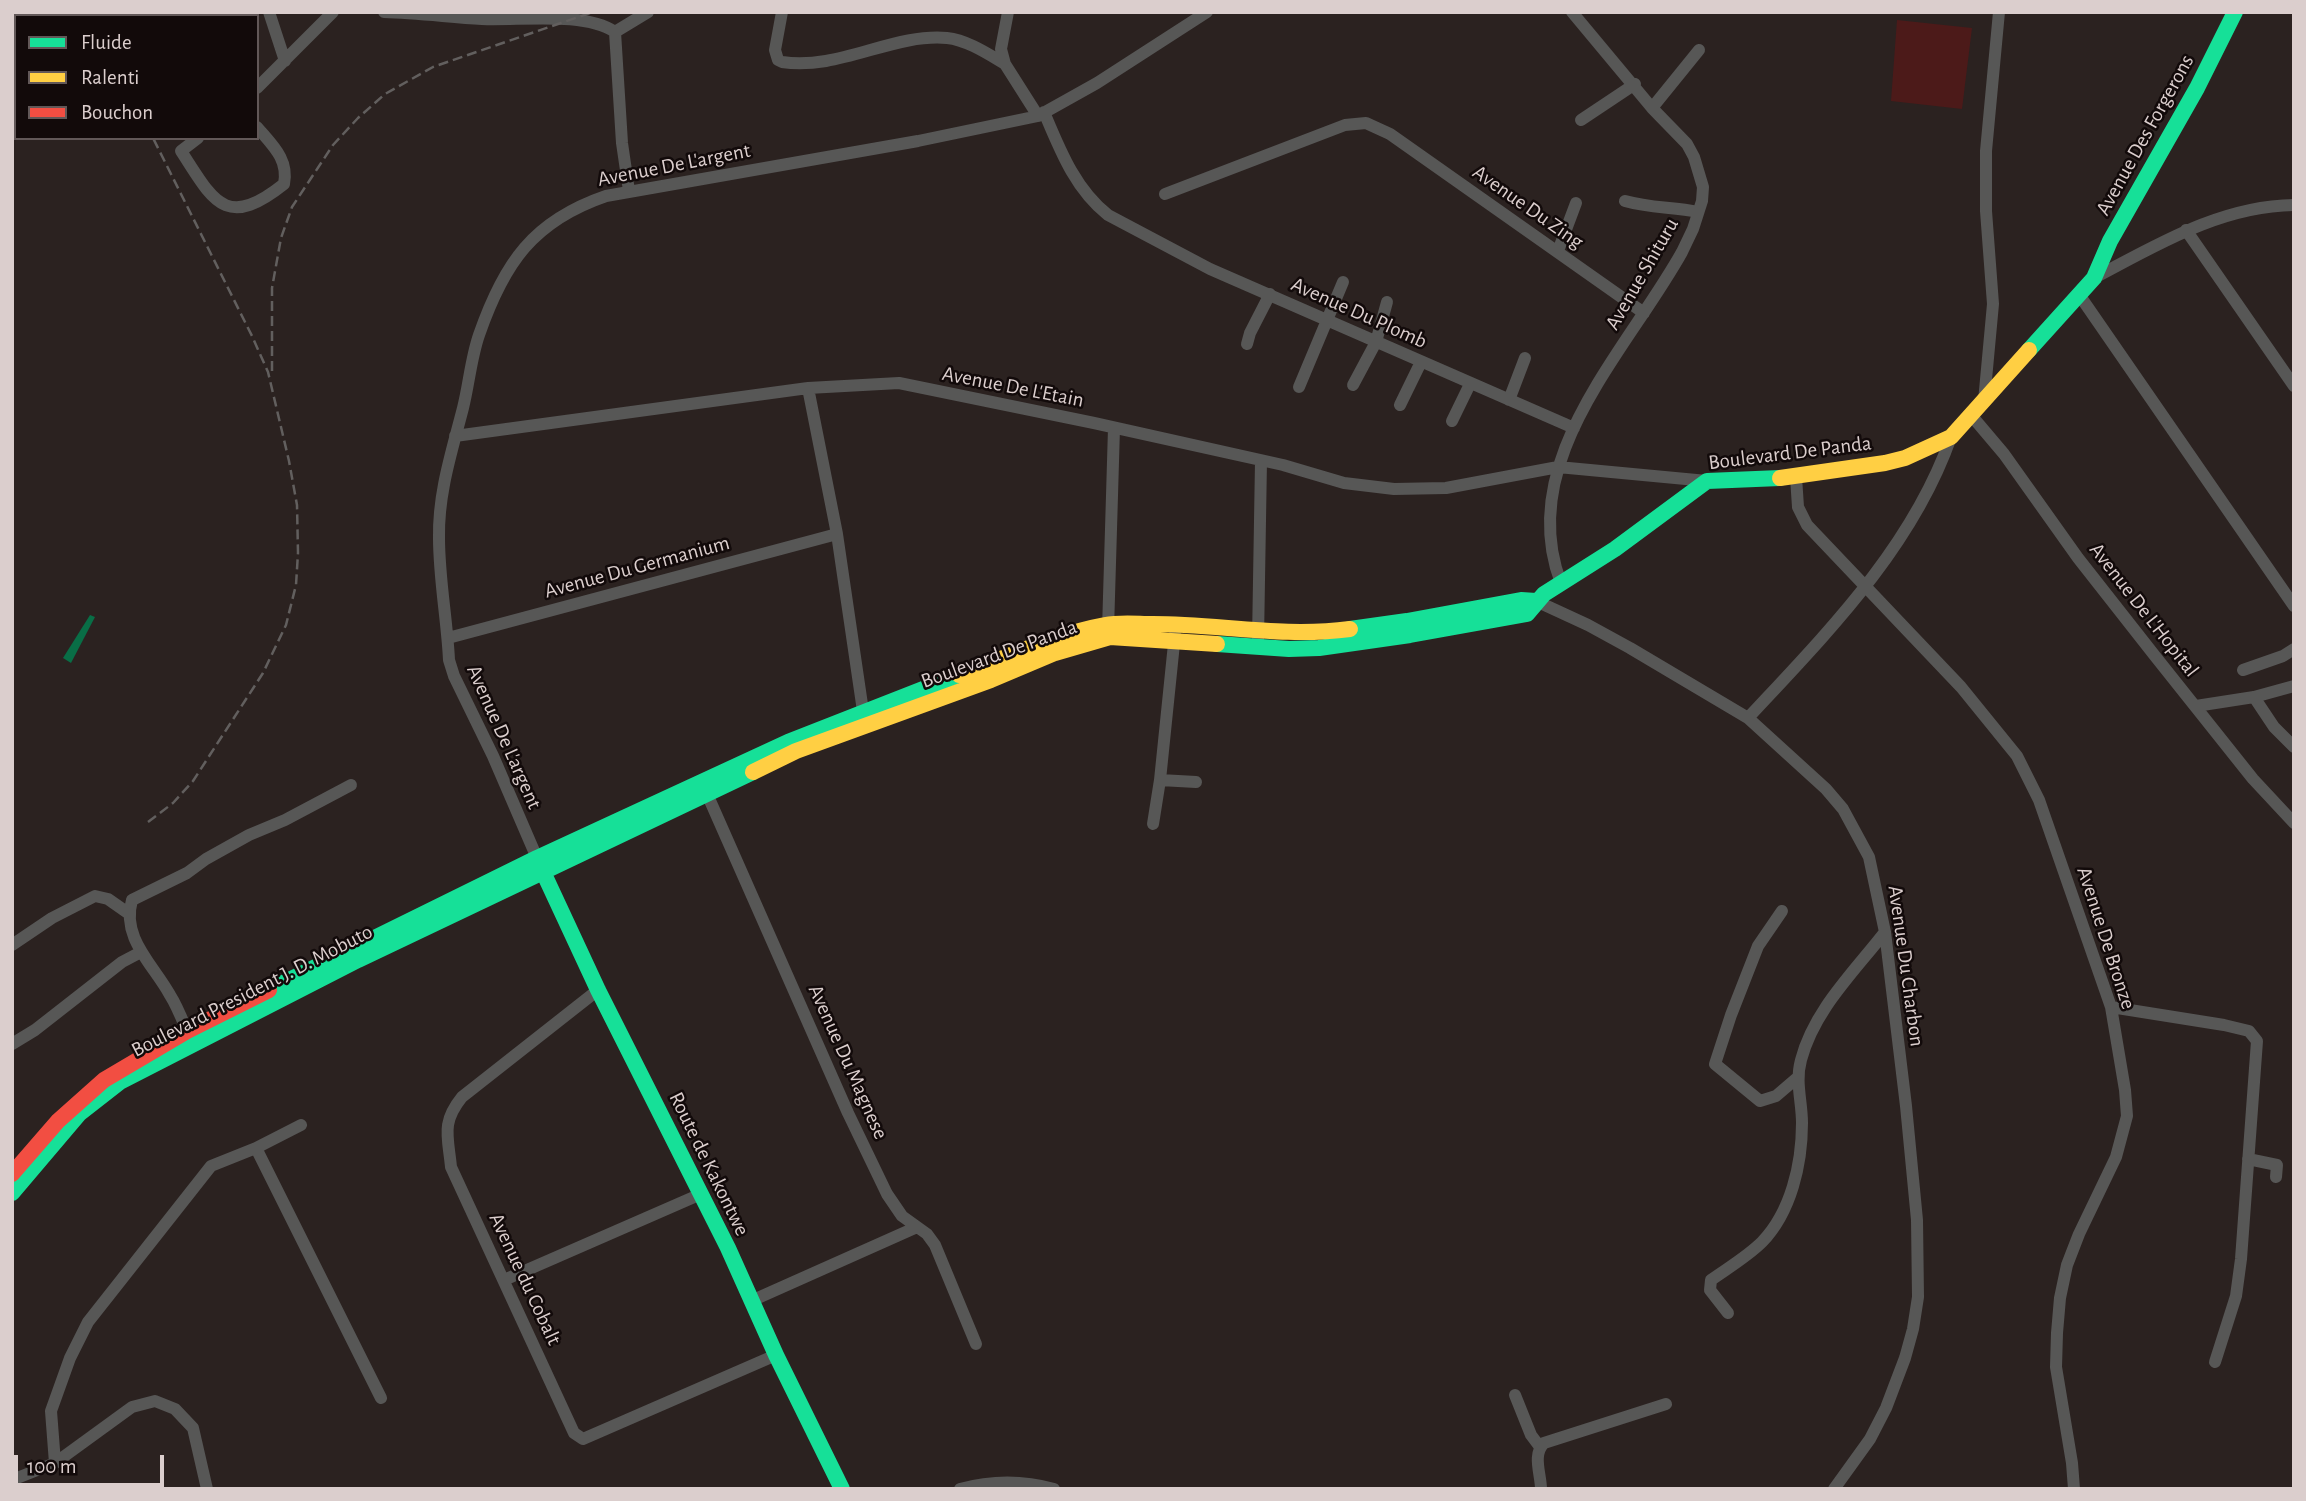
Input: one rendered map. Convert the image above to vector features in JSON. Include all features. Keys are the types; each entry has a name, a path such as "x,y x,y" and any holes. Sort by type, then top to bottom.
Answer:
{"street":[{"path":"268,12 285,61"},
{"path":"259,86 333,12"},
{"path":"384,12 484,19 570,20 608,27 615,32"},
{"path":"615,32 648,12"},
{"path":"782,12 775,50 778,60 782,62 826,61 923,39 948,38 983,50 1005,64"},
{"path":"1005,64 1001,48 1008,12"},
{"name":"Avenue De L'argent","path":"540,864 449,660 439,538 442,495 478,336 515,258 540,231 565,213 597,199 629,191 918,141 1041,114 1097,83 1207,12"},
{"name":"Avenue Shituru","path":"1561,583 1552,556 1548,522 1550,498 1558,467 1574,428 1682,252 1698,212 1703,187 1687,144 1652,108 1572,12"},
{"path":"1984,401 1993,304 1986,211 1986,151 1998,12"},
{"name":"Avenue Des Forgerons","path":"2094,278 2110,241 2197,88 2235,12"},
{"path":"615,32 622,143 629,191"},
{"path":"1652,108 1699,50"},
{"name":"Avenue Du Plomb","path":"1005,64 1041,114 1072,174 1099,208 1131,228 1210,269 1574,428"},
{"path":"1581,120 1634,84"},
{"name":"Avenue Du Zing","path":"1165,194 1345,125 1366,123 1390,134 1644,313"},
{"path":"195,140 181,151 209,194 221,205 235,207 254,204 284,184 286,172 279,153 259,129"},
{"path":"1625,201 1649,208 1676,208 1698,212"},
{"path":"1558,251 1576,203"},
{"path":"2094,278 2186,230 2231,214 2272,205 2294,205"},
{"path":"2186,230 2294,386"},
{"name":"Boulevard De Panda","path":"540,864 864,719 991,680 1109,630 1178,624 1258,640 1319,648 1469,617 1527,614 1536,601 1615,549 1707,481 1796,477 1864,467 1905,458 1951,437 2094,278"},
{"path":"1299,387 1343,282"},
{"path":"1247,344 1270,294"},
{"path":"2080,296 2294,606"},
{"path":"1353,385 1376,342 1387,302"},
{"path":"1509,400 1525,358"},
{"path":"1400,405 1420,362"},
{"name":"Avenue De L'Etain","path":"455,436 808,388 899,383 1261,461 1344,483 1394,489 1446,488 1558,467 1707,481"},
{"path":"1452,421 1471,384"},
{"path":"808,388 837,534 864,719"},
{"name":"Avenue De L'Hopital","path":"1971,415 2004,454 2078,558 2253,779 2294,823"},
{"path":"1109,630 1114,428"},
{"path":"1748,718 1865,586 1901,537 1926,496 1951,437"},
{"path":"1258,640 1261,461"},
{"name":"Avenue De Bronze","path":"1796,477 1801,518 1815,536 1961,687 2006,740 2025,768 2111,1007 2127,1116 2116,1157 2067,1265 2059,1310 2056,1367 2074,1489"},
{"name":"Avenue Du Germanium","path":"448,638 837,534"},
{"name":"Avenue Du Charbon","path":"1536,601 1630,648 1748,718 1826,789 1843,809 1869,857 1885,932 1912,1162 1918,1241 1918,1297 1905,1357 1886,1408 1870,1438 1834,1489"},
{"path":"1153,824 1160,780 1173,642 1178,624"},
{"name":"Boulevard De Panda","path":"1109,630 1173,642 1258,640"},
{"path":"2243,670 2283,656 2294,649"},
{"path":"2196,706 2254,697 2294,686"},
{"path":"2254,697 2274,727 2294,747"},
{"path":"1160,780 1196,782"},
{"path":"187,1031 170,994 141,952 129,926 128,913 132,900 187,873 249,835 285,820 351,785"},
{"name":"Avenue Du Magnese","path":"705,789 848,1113 887,1194 902,1216 935,1245 975,1344"},
{"name":"Route de Kakontwe","path":"540,864 598,990 701,1194 842,1489"},
{"name":"Boulevard President J. D. Mobuto","path":"12,1174 58,1121 104,1080 187,1031 281,991 540,864"},
{"path":"12,945 52,918 95,896 108,899 128,913"},
{"path":"1782,911 1758,946 1715,1064 1760,1101 1776,1096 1797,1078"},
{"path":"1728,1313 1710,1290 1711,1280 1761,1243 1784,1213 1790,1198 1802,1138 1801,1100 1797,1078 1811,1031 1827,1004 1885,932"},
{"path":"12,1044 56,1014 122,962 141,952"},
{"name":"Avenue du Cobalt","path":"598,990 462,1097 450,1112 447,1122 451,1167 574,1433 583,1439 776,1355"},
{"name":"Boulevard President J. D. Mobuto","path":"12,1193 79,1114 120,1082 281,991"},
{"path":"2111,1007 2224,1025 2253,1034 2258,1049 2236,1296 2215,1362"},
{"path":"55,1463 51,1411 70,1358 88,1322 211,1166 256,1148 301,1125"},
{"path":"256,1148 381,1398"},
{"path":"2248,1159 2277,1165 2276,1177"},
{"path":"504,1280 701,1194"},
{"path":"751,1301 917,1227"},
{"path":"1515,1395 1531,1435 1540,1447"},
{"path":"12,1480 55,1463 132,1407 155,1401 175,1409 193,1428 207,1489"},
{"path":"1541,1489 1538,1459 1540,1447 1544,1443 1666,1404"},
{"path":"960,1489 999,1481 1022,1482 1054,1489"}],"shaded area":[{"path":"1897,20 1972,28 1962,109 1891,101"},
{"path":"90,615 95,617 71,663 63,658"}],"railway":[{"path":"272,371 272,288 281,238 292,207 333,145 385,94 433,67 593,12"},
{"path":"148,822 173,803 193,781 263,673 286,625 296,585 298,553 297,505 268,372 154,140"}],"traffic: fast":[{"path":"2029,350 2094,278 2110,241 2197,88 2235,12"},
{"path":"1217,644 1289,649 1319,648 1527,614 1544,594 1615,549 1707,481 1780,478"},
{"path":"1350,629 1521,600 1536,601"},
{"path":"269,990 537,858 788,742 959,675"},
{"path":"12,1193 79,1114 120,1082 358,960 753,772"},
{"path":"538,861 598,990 728,1248 776,1355 842,1489"}],"traffic: slow":[{"path":"1780,478 1885,463 1905,458 1951,437 2029,350"},
{"path":"959,675 1049,640 1111,624 1300,632 1350,629"},
{"path":"753,772 796,751 991,680 1055,653 1110,637 1217,644"}],"traffic: jam":[{"path":"12,1174 58,1121 104,1080 187,1031 269,990"}]}
